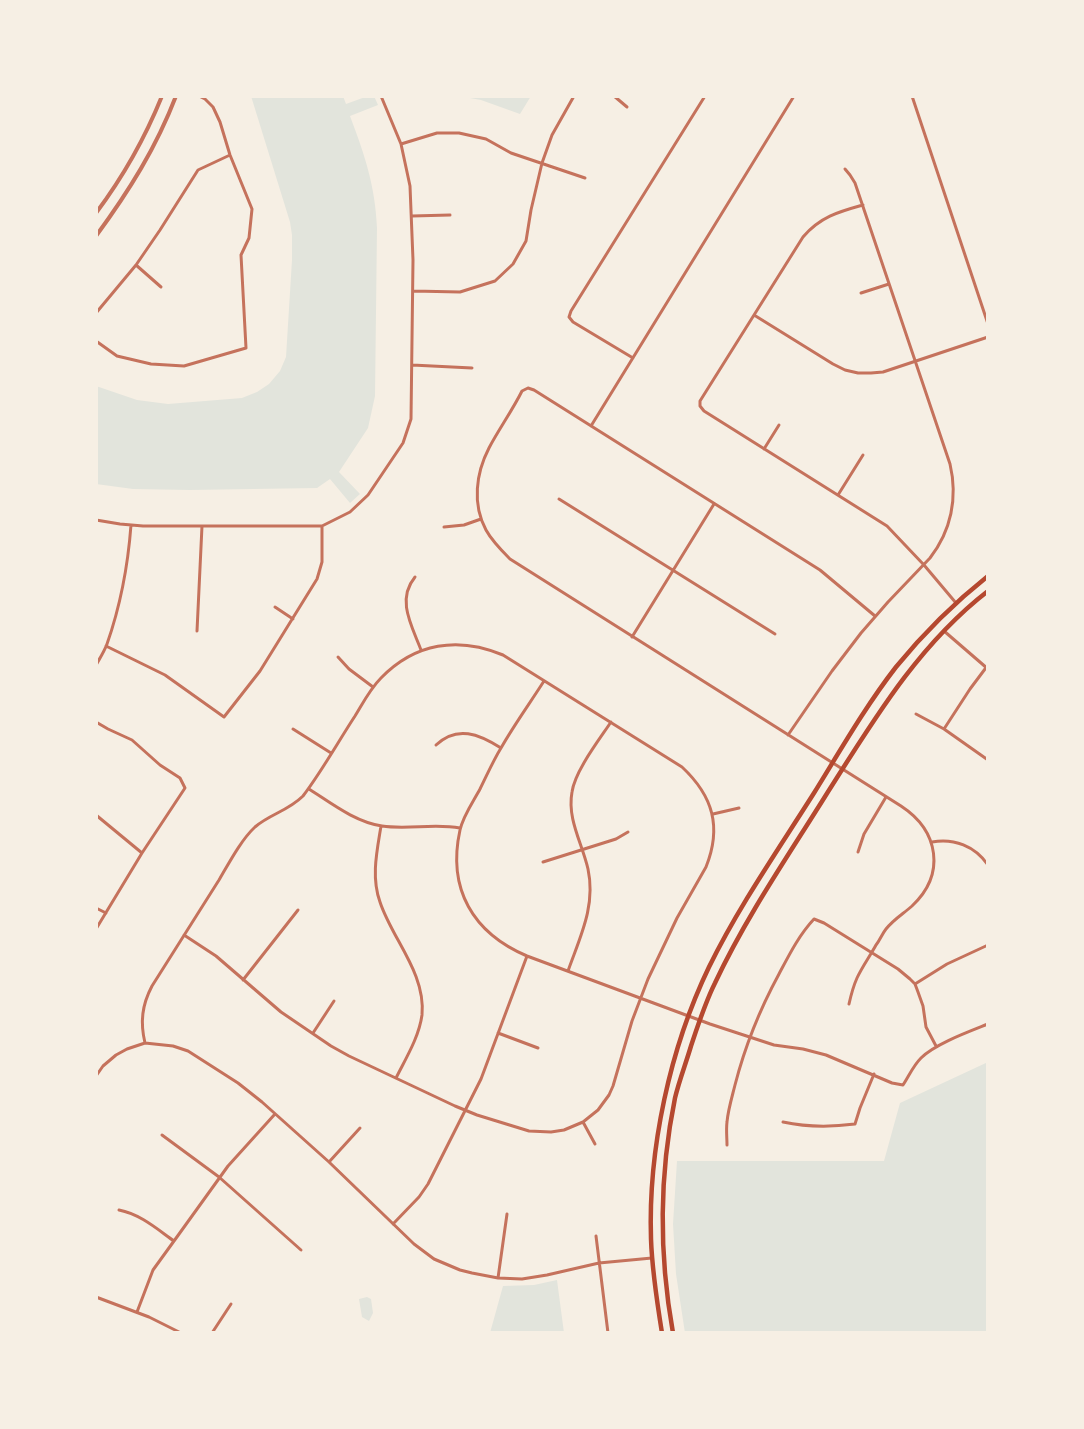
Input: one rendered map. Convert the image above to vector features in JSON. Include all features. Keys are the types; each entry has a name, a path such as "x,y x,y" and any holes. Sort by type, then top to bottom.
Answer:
{"main road":[{"path":"662,1333 652,1258 651,1216 657,1140 671,1070 688,1016 709,967 731,926 832,763 895,668 956,603 988,576"},
{"path":"673,1333 664,1257 663,1208 666,1156 676,1098 700,1021 714,984 740,934 882,707 905,676 944,631 988,591"},
{"path":"652,1258 664,1257"}],"street":[{"path":"96,213 125,170 144,136 162,96"},
{"path":"96,236 140,172 157,141 176,96"},
{"path":"96,341 117,356 151,364 184,366 246,348 241,255 248,238 252,209 213,107 199,96"},
{"path":"96,520 131,525 322,526 350,512 368,495 403,442 411,419 413,291 410,186 401,144 381,96"},
{"path":"413,291 460,292 495,281 513,264 526,241 542,163 552,135 574,96"},
{"path":"614,96 627,106"},
{"path":"634,358 573,322 569,317 705,96"},
{"path":"591,426 794,96"},
{"path":"912,96 988,324"},
{"path":"401,144 437,133 459,133 486,138 511,153 584,178"},
{"path":"96,313 136,265 198,170 230,155"},
{"path":"788,736 832,671 875,616 937,550 947,529 952,509 954,486 950,464 863,204 855,183 845,169"},
{"path":"863,204 826,217 809,230 796,246 700,401 700,406 704,411 887,526 924,565 956,603"},
{"path":"412,216 450,215"},
{"path":"136,265 161,287"},
{"path":"861,293 889,284"},
{"path":"754,315 833,364 845,370 858,373 888,371 988,338"},
{"path":"412,365 472,368"},
{"path":"849,1004 857,978 885,930 895,919 912,906 923,893 931,877 934,864 932,842 918,820 909,811 510,560 486,531 481,519 478,507 477,483 483,461 522,391 528,388 534,390 820,570 875,616"},
{"path":"764,448 779,425"},
{"path":"838,495 863,455"},
{"path":"559,499 775,634"},
{"path":"632,637 714,504"},
{"path":"444,527 464,525 481,519"},
{"path":"96,665 106,646 119,602 130,547 131,525"},
{"path":"197,631 202,526"},
{"path":"106,646 165,675 224,717 260,671 317,580 322,562 322,526"},
{"path":"415,577 407,591 406,606 421,650"},
{"path":"275,607 293,619"},
{"path":"944,631 987,667 944,729"},
{"path":"145,1043 142,1021 144,1004 152,986 184,935 249,833 263,821 297,803 332,753 373,687 397,664 421,650 453,644 479,647 503,655 682,767 704,792 713,814 714,836 709,861 666,938 640,999 609,1095 598,1110 582,1122 564,1130 534,1132 518,1128 466,1110 349,1056 287,1016 206,949 184,935"},
{"path":"338,657 349,669 373,687"},
{"path":"544,680 501,748 460,828 457,852 460,885 471,910 487,932 497,940 527,956 700,1021 774,1044 826,1054 892,1082 904,1085 918,1062 936,1046 988,1024"},
{"path":"916,714 944,729 988,760"},
{"path":"96,722 132,740 180,778 185,788 142,853 96,929"},
{"path":"568,972 590,906 588,870 570,802 572,789 584,765 611,722"},
{"path":"293,729 332,753"},
{"path":"436,745 449,735 462,733 488,740 501,748"},
{"path":"309,788 346,812 362,820 382,826 441,826 460,828"},
{"path":"858,852 864,834 886,797"},
{"path":"713,814 739,808"},
{"path":"96,815 142,853"},
{"path":"382,826 375,867 379,900 386,918 416,976 422,1001 422,1015 418,1031 396,1078"},
{"path":"543,862 616,839 628,832"},
{"path":"932,842 950,840 962,844 978,853 988,864"},
{"path":"96,908 106,913"},
{"path":"243,980 298,910"},
{"path":"727,1145 727,1121 731,1100 750,1037 767,996 806,928 814,919 872,952 898,969 915,984 923,1006 926,1027 936,1046"},
{"path":"915,984 946,964 988,945"},
{"path":"393,1224 428,1184 479,1085 527,956"},
{"path":"313,1033 334,1001"},
{"path":"498,1033 538,1048"},
{"path":"96,1076 103,1066 116,1055 145,1043 173,1046 196,1056 238,1083 275,1114 329,1162 414,1244 434,1259 472,1273 498,1278 522,1279 599,1263 652,1258"},
{"path":"783,1122 805,1126 843,1126 855,1124 874,1074"},
{"path":"137,1312 154,1270 174,1241 219,1177 275,1114"},
{"path":"582,1122 595,1144"},
{"path":"329,1162 360,1128"},
{"path":"162,1135 219,1177 301,1250"},
{"path":"119,1210 133,1213 174,1241"},
{"path":"498,1278 507,1214"},
{"path":"596,1236 608,1333"},
{"path":"96,1297 137,1312 181,1333"},
{"path":"212,1333 231,1304"}],"shaded area":[{"path":"251,96 343,96 346,104 368,96 374,96 378,105 350,116 368,171 374,198 377,228 375,396 368,428 339,472 360,494 350,503 330,479 317,488 133,489 96,484 96,386 137,400 168,404 242,398 257,392 269,384 280,371 286,357 292,235 290,222"},
{"path":"459,96 531,96 520,114 481,100"},
{"path":"988,1062 988,1333 685,1333 676,1274 673,1224 677,1161 884,1161 900,1103"},
{"path":"557,1280 564,1333 490,1333 503,1286 534,1285"},
{"path":"367,1297 371,1299 373,1313 369,1321 362,1317 359,1299"}]}
